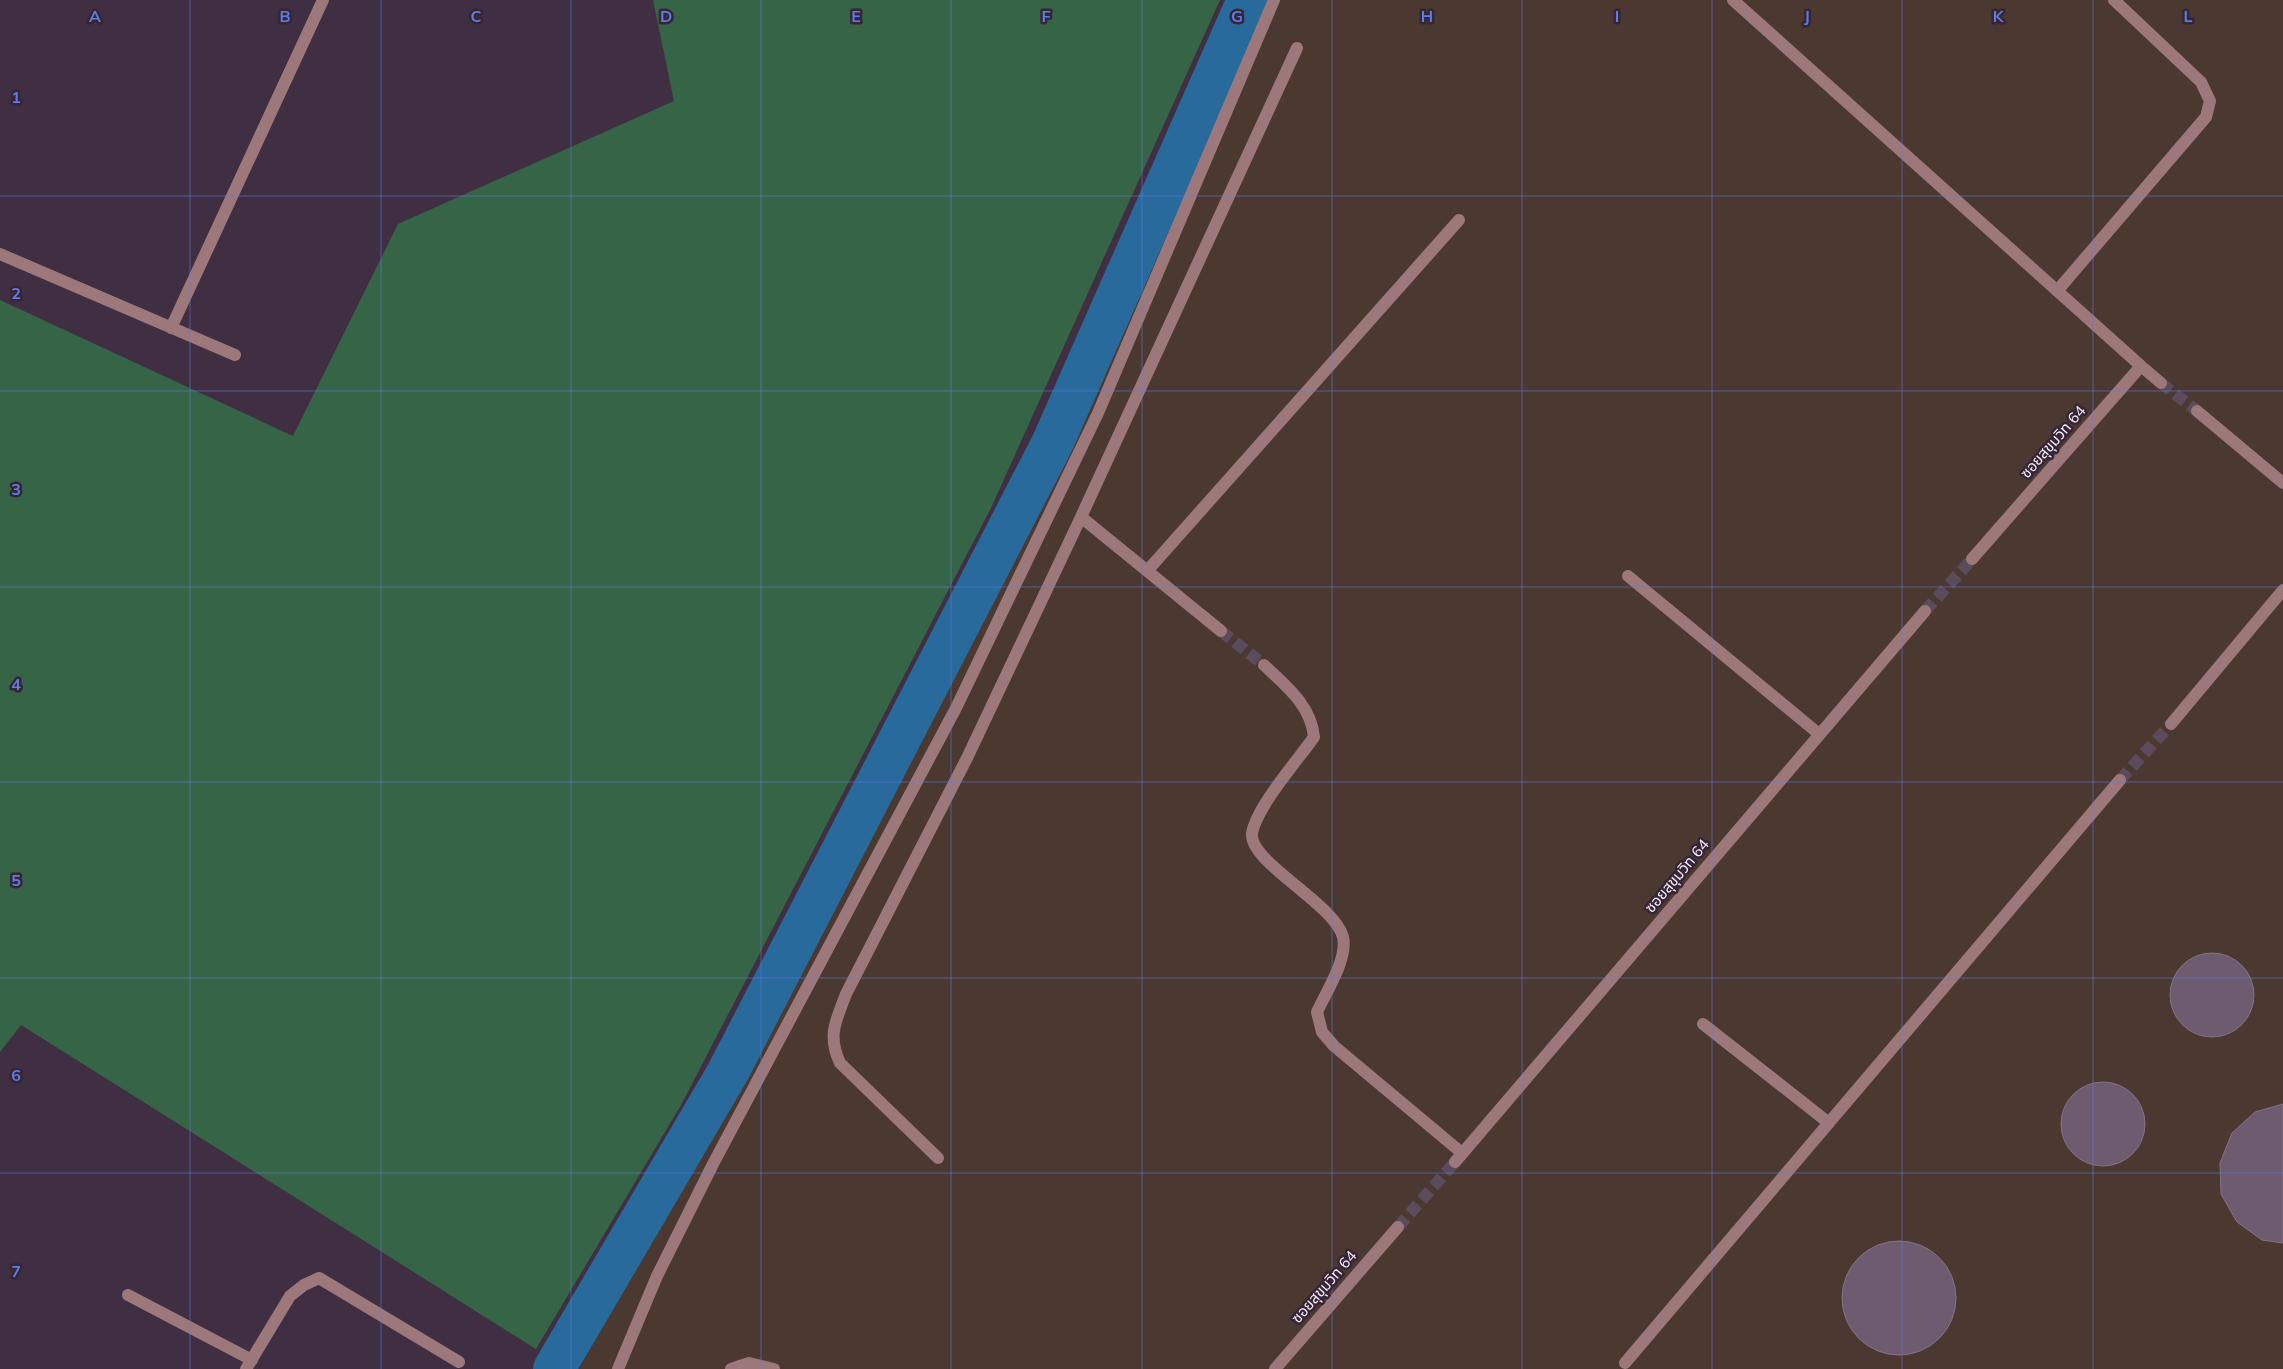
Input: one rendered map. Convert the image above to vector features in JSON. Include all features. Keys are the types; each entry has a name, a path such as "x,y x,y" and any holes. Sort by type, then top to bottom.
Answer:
{"street":[{"path":"171,328 323,0"},
{"path":"618,1369 657,1276 674,1242 956,708 1094,422 1274,0"},
{"path":"1733,0 2162,383"},
{"path":"2057,291 2206,117 2210,101 2201,82 2114,0"},
{"path":"938,1158 840,1062 833,1046 836,1023 846,994 967,758 1081,517 1297,48"},
{"path":"1148,570 1459,220"},
{"path":"0,254 235,355"},
{"name":"ซอยสุขุมวิท 64","path":"1972,558 2141,366"},
{"path":"2197,411 2283,483"},
{"path":"1081,517 1221,631"},
{"path":"1628,576 1819,734"},
{"path":"2171,724 2283,590"},
{"name":"ซอยสุขุมวิท 64","path":"1264,665 1299,699 1313,723 1314,737 1263,808 1252,834 1256,850 1329,915 1342,937 1341,962 1317,1012 1322,1032 1334,1046 1459,1158 1925,611"},
{"path":"1625,1363 2120,780"},
{"path":"1703,1024 1829,1123"},
{"name":"ซอยสุขุมวิท 64","path":"1275,1369 1398,1226"},
{"path":"128,1295 249,1364 290,1296 304,1285 319,1278 459,1362"},
{"path":"731,1369 749,1363 774,1369"}],"shaded area":[{"path":"1255,0 2283,0 2283,1369 580,1369 956,645"}],"green space":[{"path":"653,0 1220,0 991,508 681,1105 536,1349 21,1025 0,1052 0,300 293,436 398,224 674,101"}],"building":[{"path":"2212,953 2228,956 2242,965 2251,979 2254,995 2251,1011 2242,1025 2228,1034 2212,1037 2196,1034 2182,1025 2173,1011 2170,995 2173,979 2182,965 2196,956"},
{"path":"2103,1082 2119,1085 2133,1094 2142,1108 2145,1124 2142,1140 2133,1154 2119,1163 2103,1166 2087,1163 2073,1154 2064,1140 2061,1124 2064,1108 2073,1094 2087,1085"},
{"path":"2283,1104 2283,1243 2262,1240 2237,1222 2221,1194 2220,1163 2232,1133 2255,1112"},
{"path":"1899,1241 1921,1245 1939,1258 1952,1276 1956,1298 1952,1320 1939,1338 1921,1351 1899,1355 1877,1351 1859,1338 1846,1320 1842,1298 1846,1276 1859,1258 1877,1245"}],"waterway":[{"path":"554,1369 728,1072 1052,444 1248,0"}],"tunnel":[{"path":"2161,383 2197,411"},
{"path":"1925,611 1972,559"},
{"path":"1221,631 1264,665"},
{"path":"2120,780 2171,724"},
{"path":"1398,1227 1455,1162"}]}
